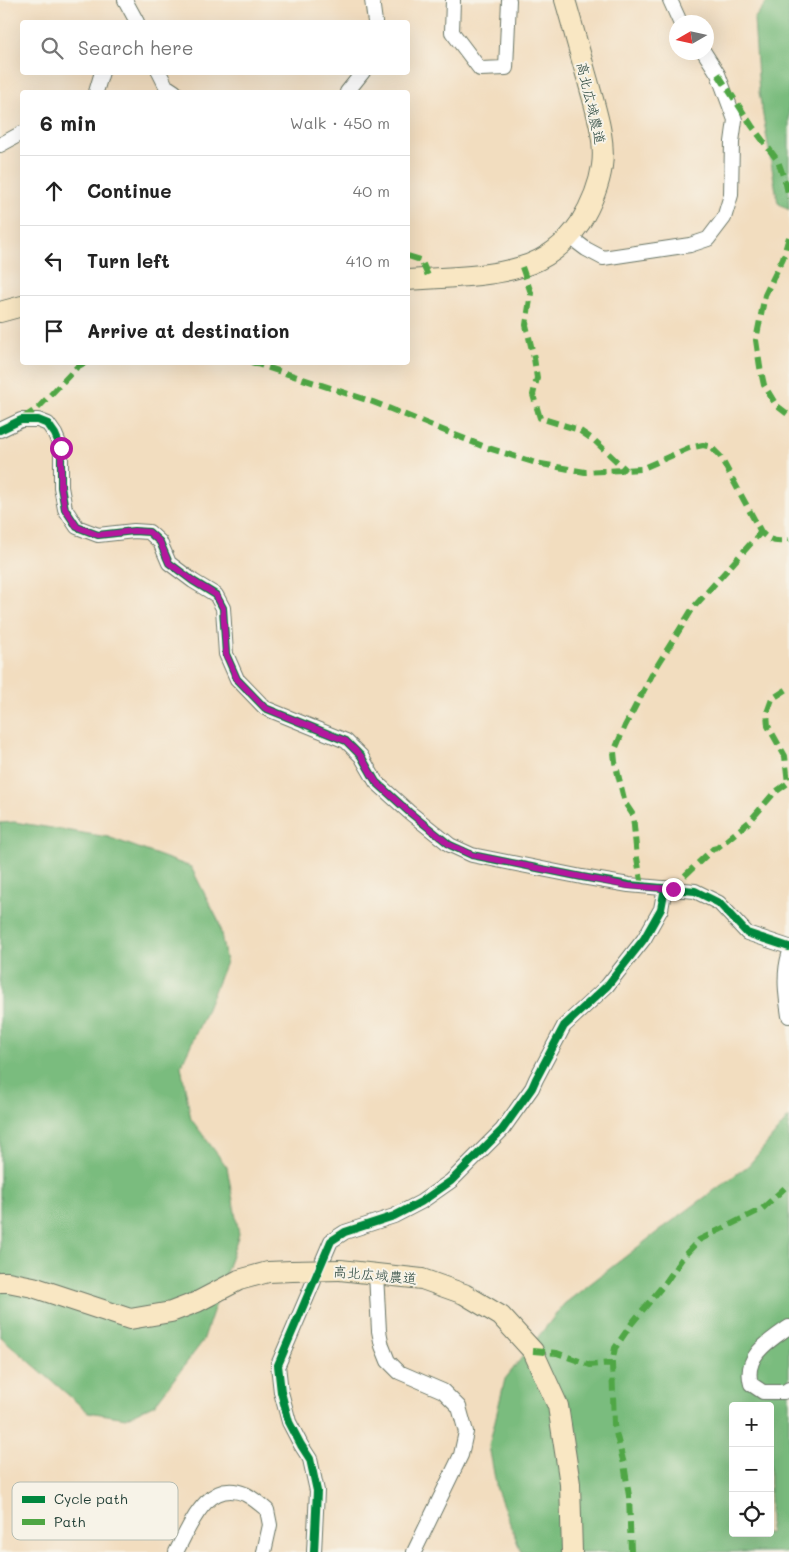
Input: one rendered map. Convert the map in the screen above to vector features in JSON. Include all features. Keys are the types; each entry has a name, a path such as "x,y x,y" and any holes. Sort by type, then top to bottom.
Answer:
{"street":[{"path":"125,0 136,20"},
{"path":"372,0 375,20"},
{"path":"453,0 452,32 480,69 506,68 509,0"},
{"name":"高北広域農道","path":"410,280 493,274 522,267 549,254 570,237 585,215 595,194 602,165 602,137 566,0"},
{"path":"670,0 677,15"},
{"path":"570,237 586,250 603,258 690,245 708,239 724,218 731,195 732,142 735,120 718,74 709,60"},
{"path":"97,90 101,75"},
{"path":"160,75 166,86 172,90"},
{"path":"349,90 361,75"},
{"path":"0,145 20,134"},
{"path":"0,312 20,307"},
{"path":"0,430 21,420 38,420 48,424 56,434 61,448 61,488 65,509 77,527 98,535 134,531 149,532 160,542 169,563 216,595 223,608 226,654 237,679 265,708 346,741 361,756 376,782 450,845 472,855 629,886 695,891 719,903 747,933 789,946"},
{"path":"314,1552 316,1491 312,1467 310,1459 289,1422 281,1392 278,1365 331,1241 345,1232 394,1216 422,1202 451,1181 502,1130 532,1088 564,1026 607,986 644,940 661,909 666,888"},
{"path":"789,955 785,971 789,1016"},
{"name":"高北広域農道","path":"0,1282 33,1287 130,1319 171,1312 196,1302 238,1280 268,1272 340,1270 422,1279 464,1294 501,1316 533,1351 558,1406 570,1484 572,1552"},
{"path":"376,1274 379,1331 388,1361 399,1372 443,1391 459,1407 466,1432 462,1455 414,1552"},
{"path":"789,1327 767,1342 752,1360 749,1368 751,1384 763,1392 784,1392 789,1389"},
{"path":"176,1552 198,1511 213,1495 230,1491 244,1493 267,1510 270,1525 264,1552"}],"green space":[{"path":"768,0 789,0 789,210 778,203 759,92 754,19"},
{"path":"14,822 108,837 191,867 219,922 226,962 181,1066 191,1119 227,1167 239,1234 203,1341 155,1404 126,1418 88,1412 0,1336 0,823"},
{"path":"789,1117 789,1552 521,1552 497,1490 489,1446 505,1379 564,1304 749,1165"}],"marked path":[{"path":"718,74 752,126 778,161 789,198"},
{"path":"789,237 783,258 765,295 756,340 764,385 776,405 789,415"},
{"path":"410,257 421,260 429,278"},
{"path":"522,267 531,293 526,325 537,378 533,395 540,418 579,430 595,441 626,470"},
{"path":"23,418 37,409 81,365"},
{"path":"260,365 373,402 485,447 536,463 585,472 641,469 689,448 703,445 711,447 720,456 761,532 774,540 789,540"},
{"path":"642,886 633,815 625,803 614,752 625,726 654,671 693,608 761,532"},
{"path":"673,889 713,849 717,848 749,822 774,793 788,783 785,756 768,726 767,713 772,699 789,688"},
{"path":"631,1552 629,1496 624,1464 614,1425 612,1363 615,1348 683,1257 699,1240 762,1209 789,1184"},
{"path":"533,1351 557,1353 590,1365 612,1363"}],"cycle path":[{"path":"0,430 21,420 38,420 48,424 61,448 61,487 65,509 77,527 98,535 134,531 149,532 160,542 169,563 216,595 223,608 226,654 237,679 265,708 346,741 361,756 376,782 450,845 472,855 582,877 629,885 695,891 719,903 747,933 789,947"},
{"path":"314,1552 317,1491 310,1459 289,1422 281,1392 278,1365 331,1241 345,1232 394,1216 421,1202 451,1181 502,1130 532,1088 564,1026 607,986 644,939 661,909 665,888"}],"route":[{"path":"61,448 61,488 65,509 77,527 98,535 134,531 149,532 160,542 169,563 216,595 223,608 226,654 237,679 265,708 346,741 361,756 376,782 450,845 472,855 582,877 629,886 673,889"}]}
